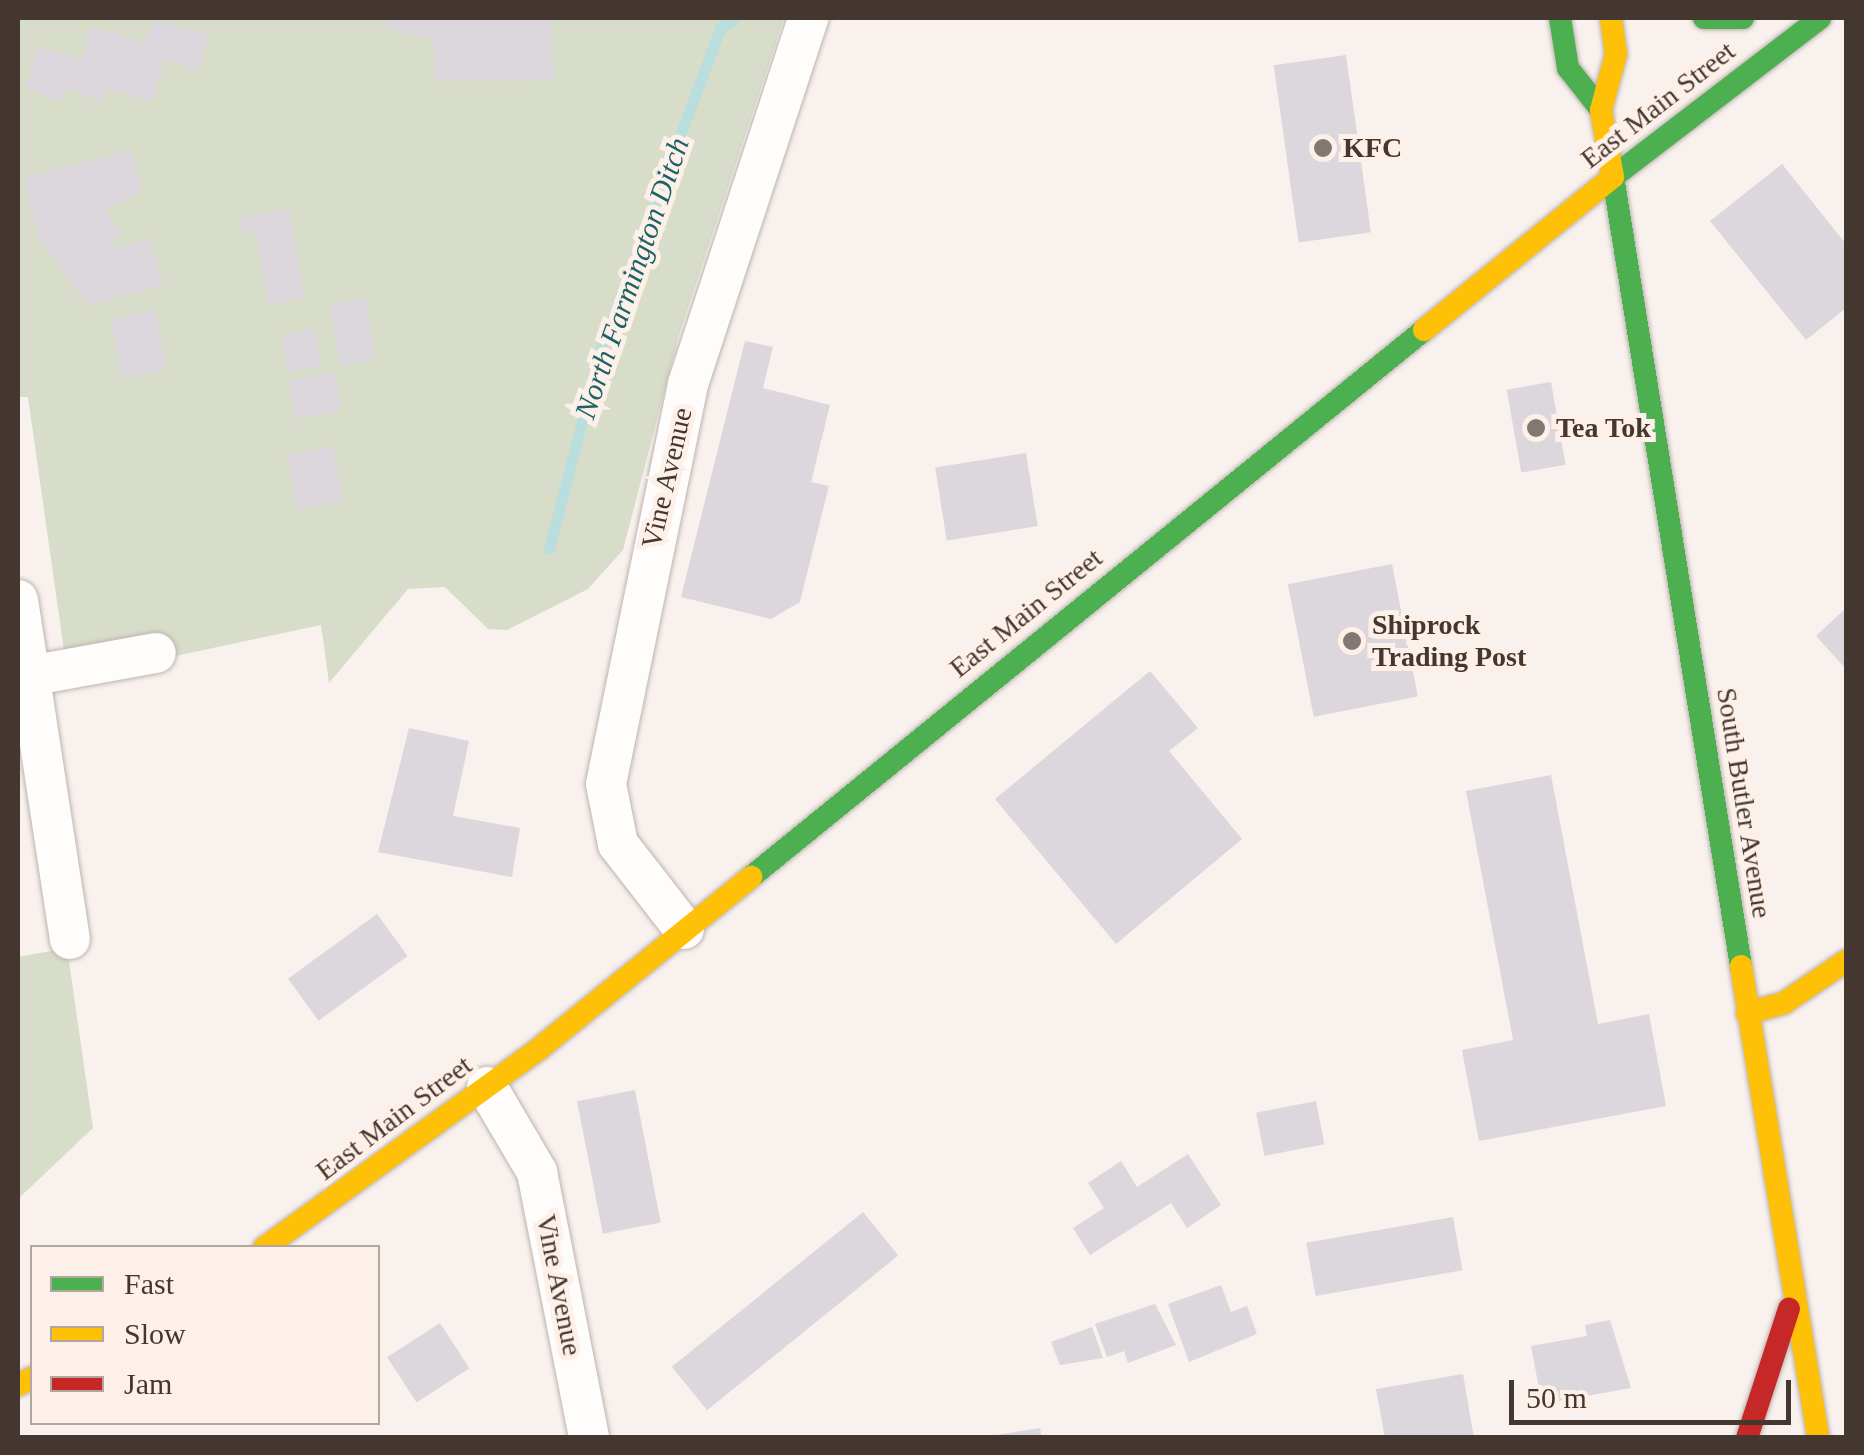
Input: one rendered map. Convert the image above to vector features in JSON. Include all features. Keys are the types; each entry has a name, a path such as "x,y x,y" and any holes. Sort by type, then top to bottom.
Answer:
{"main road":[{"path":"1560,18 1568,68 1602,110"},
{"path":"1602,110 1616,54 1610,18"},
{"path":"1704,18 1743,18"},
{"name":"East Main Street","path":"268,1245 487,1087 1613,177 1820,18"},
{"name":"South Butler Avenue","path":"1602,110 1818,1438"},
{"path":"1747,1012 1795,998 1846,961"},
{"path":"1748,1438 1793,1297"}],"street":[{"name":"Vine Avenue","path":"684,929 618,844 606,784 688,384 808,18"},
{"path":"18,600 23,678 70,939"},
{"path":"23,678 156,653"},
{"name":"Vine Avenue","path":"487,1087 537,1172 589,1438"}],"green space":[{"path":"18,18 784,18 679,335 623,550 588,589 507,630 488,629 445,587 408,589 329,683 321,625 68,679 28,397 18,397"},
{"path":"67,948 93,1128 18,1199 18,957"}],"building":[{"path":"153,18 210,36 199,71 165,59 152,102 105,88 100,101 68,88 62,102 26,89 38,46 81,60 91,26 144,43"},
{"path":"387,18 551,18 554,80 435,81 434,41 383,27"},
{"name":"KFC","path":"1346,55 1371,232 1299,242 1274,65"},
{"path":"131,150 142,192 104,210 122,236 110,240 112,249 150,238 163,285 88,306 39,238 24,178"},
{"path":"1782,164 1846,244 1846,308 1806,340 1710,221"},
{"path":"289,208 305,298 269,305 255,232 243,234 240,217"},
{"path":"365,298 376,359 340,365 330,304"},
{"path":"155,310 166,369 122,377 111,319"},
{"path":"314,329 321,366 288,373 281,335"},
{"path":"745,341 773,347 763,388 830,405 811,482 829,486 800,602 771,619 681,597"},
{"path":"335,372 342,410 295,419 289,380"},
{"name":"Tea Tok","path":"1551,382 1566,465 1521,473 1507,390"},
{"path":"333,446 343,502 297,510 287,454"},
{"path":"1026,453 1038,526 947,540 935,467"},
{"name":"Shiprock Trading Post","path":"1392,564 1418,697 1314,717 1288,584"},
{"path":"1846,608 1846,669 1816,636"},
{"path":"1150,671 1198,728 1169,751 1242,839 1116,944 995,799"},
{"path":"409,728 469,741 453,816 520,828 512,877 378,852"},
{"path":"1551,775 1598,1024 1649,1014 1666,1106 1479,1141 1462,1050 1513,1040 1466,791"},
{"path":"377,914 408,956 319,1021 288,979"},
{"path":"635,1090 661,1223 603,1234 577,1101"},
{"path":"1316,1101 1324,1144 1265,1156 1256,1113"},
{"path":"1188,1154 1221,1205 1187,1228 1171,1203 1090,1255 1073,1228 1104,1208 1088,1183 1121,1161 1137,1187"},
{"path":"863,1212 898,1256 707,1410 672,1367"},
{"path":"1453,1217 1462,1270 1316,1296 1306,1243"},
{"path":"1221,1285 1231,1312 1247,1306 1257,1334 1189,1362 1168,1304"},
{"path":"1155,1304 1176,1345 1128,1363 1124,1351 1107,1357 1095,1324"},
{"path":"1610,1320 1631,1388 1542,1404 1531,1346 1587,1336 1585,1325"},
{"path":"440,1323 469,1368 417,1403 387,1357"},
{"path":"1092,1327 1103,1358 1060,1365 1051,1342"},
{"path":"1463,1374 1474,1438 1385,1438 1376,1389"},
{"path":"1040,1428 1042,1438 996,1435"}],"waterway":[{"name":"North Farmington Ditch","path":"549,549 599,354 720,28 735,18"}],"traffic: fast":[{"path":"1560,18 1568,68 1601,110"},
{"path":"1704,18 1743,18"},
{"path":"1741,966 1613,177 1820,18"},
{"path":"751,877 1424,330"}],"traffic: slow":[{"path":"1424,330 1613,177 1601,110 1616,54 1611,18"},
{"path":"268,1245 540,1048 751,877"},
{"path":"1747,1013 1784,1003 1846,961"},
{"path":"1741,966 1818,1438"},
{"path":"18,1385 30,1379"}],"traffic: jam":[{"path":"1747,1438 1789,1309"}],"place":[{"name":"KFC","path":"1323,148"},
{"name":"Tea Tok","path":"1536,428"},
{"name":"Shiprock Trading Post","path":"1352,641"}]}
